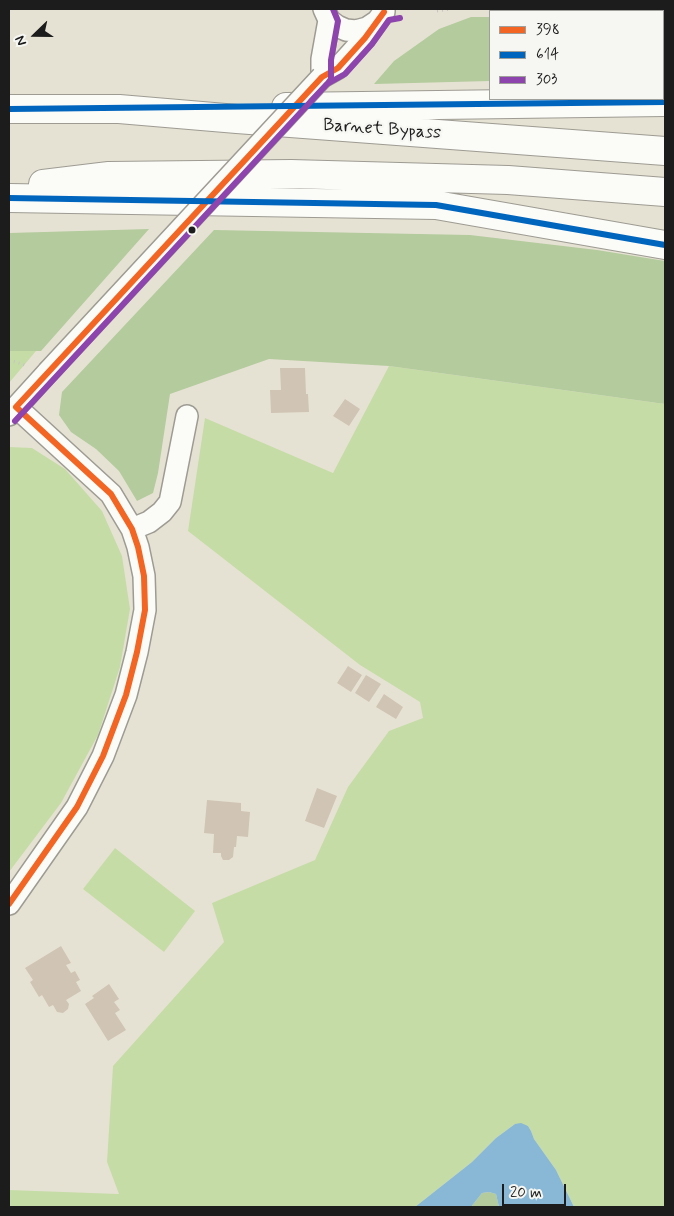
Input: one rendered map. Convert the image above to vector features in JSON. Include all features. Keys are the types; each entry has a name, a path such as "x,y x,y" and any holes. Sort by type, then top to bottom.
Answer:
{"highway":[{"path":"119,108 665,102"},
{"name":"Barnet Bypass","path":"9,109 119,108 237,119 665,151"},
{"path":"9,187 109,176 291,174 508,180 665,192"},
{"path":"9,198 436,205 665,245"}],"street":[{"path":"327,14 337,26 346,30 356,31 367,28 386,13"},
{"path":"9,904 77,807 103,756 126,694 145,610 144,576 138,547 132,529 111,494 12,411 322,77 338,68 386,13"},
{"path":"322,77 327,14"},
{"path":"132,529 149,522 162,512 170,502 187,416"}],"path":[{"path":"437,11 451,9"}],"green space":[{"path":"471,17 489,17 489,81 374,84 394,61 439,29"},
{"path":"664,20 665,20 664,77"},
{"path":"149,229 41,351 9,351 9,233"},
{"path":"214,230 470,235 597,250 665,261 665,404 389,366 269,359 170,394 158,473 153,493 137,501 119,471 96,449 71,432 59,415 62,392"},
{"path":"9,351 36,351 9,383"},
{"path":"389,366 665,404 665,1207 574,1207 556,1170 534,1139 528,1126 515,1124 496,1138 472,1162 415,1207 9,1207 9,1190 119,1194 107,1162 113,1066 224,942 212,903 315,860 348,787 389,731 423,718 420,702 360,665 188,531 205,418 333,473"},
{"path":"9,447 32,448 65,469 102,511 122,556 130,609 120,667 98,735 61,803 9,872"},
{"path":"115,848 195,911 164,952 83,889"},
{"path":"482,1193 496,1194 499,1207 471,1207"}],"water":[{"path":"521,1123 528,1126 534,1139 556,1170 574,1207 499,1207 496,1194 489,1192 482,1193 471,1207 415,1207 472,1162 496,1138 515,1124"}],"building":[{"path":"280,368 305,368 309,412 271,413 270,390 281,390"},
{"path":"345,399 360,409 349,426 333,416"},
{"path":"348,666 362,675 351,692 337,683"},
{"path":"366,675 381,684 369,702 355,693"},
{"path":"384,694 403,707 396,719 376,707"},
{"path":"317,788 337,796 324,828 305,821"},
{"path":"207,800 241,803 241,811 250,812 248,837 237,836 233,857 229,860 223,860 221,853 213,853 214,834 204,833"},
{"path":"61,946 71,963 66,965 71,973 75,971 80,980 76,982 81,991 66,1000 69,1004 68,1009 63,1013 57,1012 53,1005 49,1007 42,995 39,997 30,982 33,980 25,968"},
{"path":"109,984 119,999 114,1002 120,1010 115,1013 126,1030 108,1041 85,1004 94,998 92,996"}],"transit line":[{"name":"303","path":"311,101 331,79 331,60 338,21 333,9"},
{"name":"398","path":"16,407 322,77 338,68 365,38 384,12"},
{"name":"303","path":"15,421 327,84 345,74 372,44 389,20 400,18"},
{"name":"614","path":"9,109 665,102"},
{"name":"614","path":"9,198 436,205 665,245"},
{"name":"398","path":"9,904 77,807 103,756 126,695 145,610 144,576 138,547 132,529 111,494 16,407"}]}
